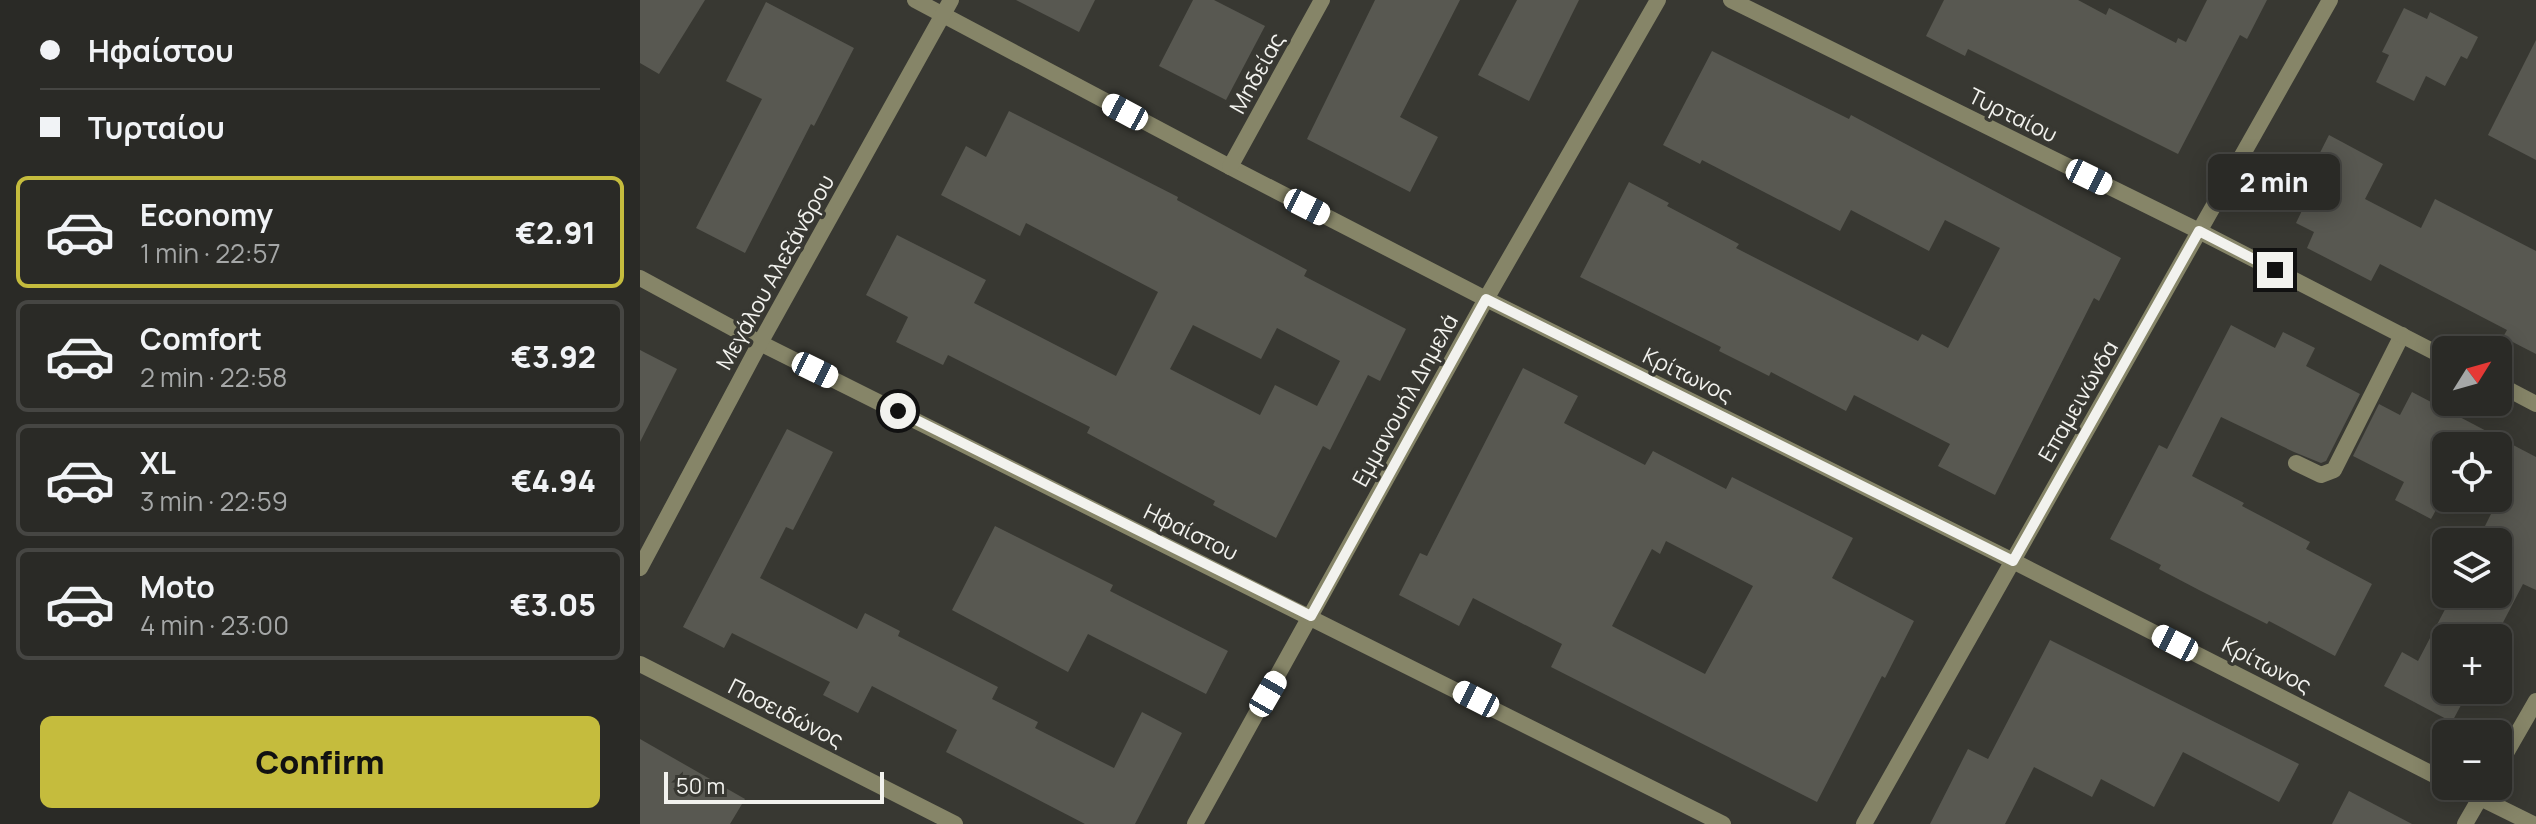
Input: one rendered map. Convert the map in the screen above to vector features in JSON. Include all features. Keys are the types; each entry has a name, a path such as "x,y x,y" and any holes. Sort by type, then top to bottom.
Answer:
{"street":[{"name":"Κρίτωνος","path":"915,0 947,7 1230,167 1486,299 2432,774"},
{"name":"Μηδείας","path":"1230,167 1322,0"},
{"name":"Εμμανουήλ Δημελά","path":"1195,824 1486,299 1658,0"},
{"name":"Τυρταίου","path":"1731,0 2199,231 2432,351"},
{"name":"Επαμεινώνδα","path":"1864,824 2330,0"},
{"name":"Μεγάλου Αλεξάνδρου","path":"640,568 760,343 947,7"},
{"name":"Ηφαίστου","path":"640,278 760,343 1723,824"},
{"path":"2296,463 2321,475 2334,470 2402,335"},
{"path":"2512,391 2536,404"},
{"name":"Ποσειδώνος","path":"640,664 955,824"},
{"path":"2512,743 2536,701"},
{"path":"2465,824 2479,800"},
{"path":"2496,800 2533,824"}],"building":[{"path":"640,0 705,0 659,74 640,63"},
{"path":"1016,0 1095,0 1079,32"},
{"path":"1193,0 1214,0 1265,26 1226,100 1159,66"},
{"path":"1375,0 1460,0 1400,117 1438,137 1410,192 1307,139"},
{"path":"1517,0 1579,0 1529,101 1478,75"},
{"path":"1944,0 2078,0 2106,15 2109,8 2176,43 2178,38 2186,42 2207,0 2267,0 2247,39 2240,35 2178,154 1968,49 1965,56 1926,36"},
{"path":"766,2 854,48 745,253 696,228 762,99 726,81"},
{"path":"2404,8 2427,19 2430,12 2478,37 2467,59 2461,56 2445,86 2426,76 2414,101 2376,82 2389,55 2382,52"},
{"path":"2536,40 2536,160 2488,135"},
{"path":"1712,51 1849,119 1851,115 2121,258 2099,301 2094,298 1995,495 1938,466 1950,444 1854,395 1846,411 1771,372 1769,376 1719,351 1721,347 1580,277 1629,182 1739,244 1736,248 1918,341 1922,334 1948,348 2000,248 1945,220 1929,251 1851,210 1840,231 1702,160 1700,164 1663,145"},
{"path":"1009,111 1178,197 1177,200 1307,270 1304,276 1406,329 1380,381 1368,375 1330,450 1323,446 1276,538 1213,505 1215,501 1087,433 1090,427 948,355 943,365 896,342 908,317 866,295 897,235 986,280 974,303 1116,376 1158,292 1026,223 1020,236 941,195 966,146 986,157","holes":["1193,325 1261,359 1277,328 1340,361 1317,406 1275,385 1260,415 1170,369"]},
{"path":"2329,135 2383,164 2365,199 2421,228 2435,199 2536,251 2536,354 2512,342 2512,336 2504,336 2507,330 2380,264 2371,281 2307,248 2314,232 2296,223 2308,198 2299,194"},
{"path":"2231,325 2275,348 2283,332 2315,348 2306,366 2360,394 2326,461 2321,463 2294,452 2221,417 2192,476 2310,542 2306,549 2372,584 2335,656 2269,621 2267,624 2199,590 2159,569 2161,565 2110,539 2159,445 2167,449"},
{"path":"640,350 677,369 640,442"},
{"path":"1523,368 1578,396 1564,423 1645,465 1653,451 1726,489 1732,477 1853,538 1832,578 1914,621 1817,802 1551,667 1562,644 1473,598 1459,626 1399,595 1420,553 1427,556","holes":["1666,541 1753,586 1705,674 1612,626 1652,549 1660,554"]},
{"path":"2412,392 2432,402 2432,416 2458,416 2488,432 2432,432 2432,512 2435,512 2431,519 2395,500 2404,482 2353,456 2379,404 2400,415"},
{"path":"787,429 833,452 793,530 786,527 760,578 857,629 865,613 900,631 898,636 998,687 992,699 1038,722 1035,728 1114,768 1142,712 1182,733 1135,824 1085,824 946,752 957,730 872,686 858,713 823,695 830,682 732,633 724,648 683,627"},
{"path":"2512,444 2536,457 2536,590 2523,584 2512,605 2512,528 2484,528 2491,514 2487,512 2512,512"},
{"path":"995,526 1113,585 1110,591 1228,651 1206,694 1088,634 1068,672 952,610"},
{"path":"2446,608 2511,608 2502,624 2437,624"},
{"path":"2432,634 2432,704 2462,704 2453,720 2384,686 2402,652 2418,661"},
{"path":"2050,640 2299,764 2279,802 2183,752 2154,807 2101,779 2092,797 2034,767 2005,824 1930,824 1968,749 1988,759"},
{"path":"640,739 745,799 730,824 640,824"},
{"path":"2349,791 2412,824 2332,824"}],"route":[{"path":"898,411 1311,616 1486,299 2013,561 2199,231 2275,270"}]}
